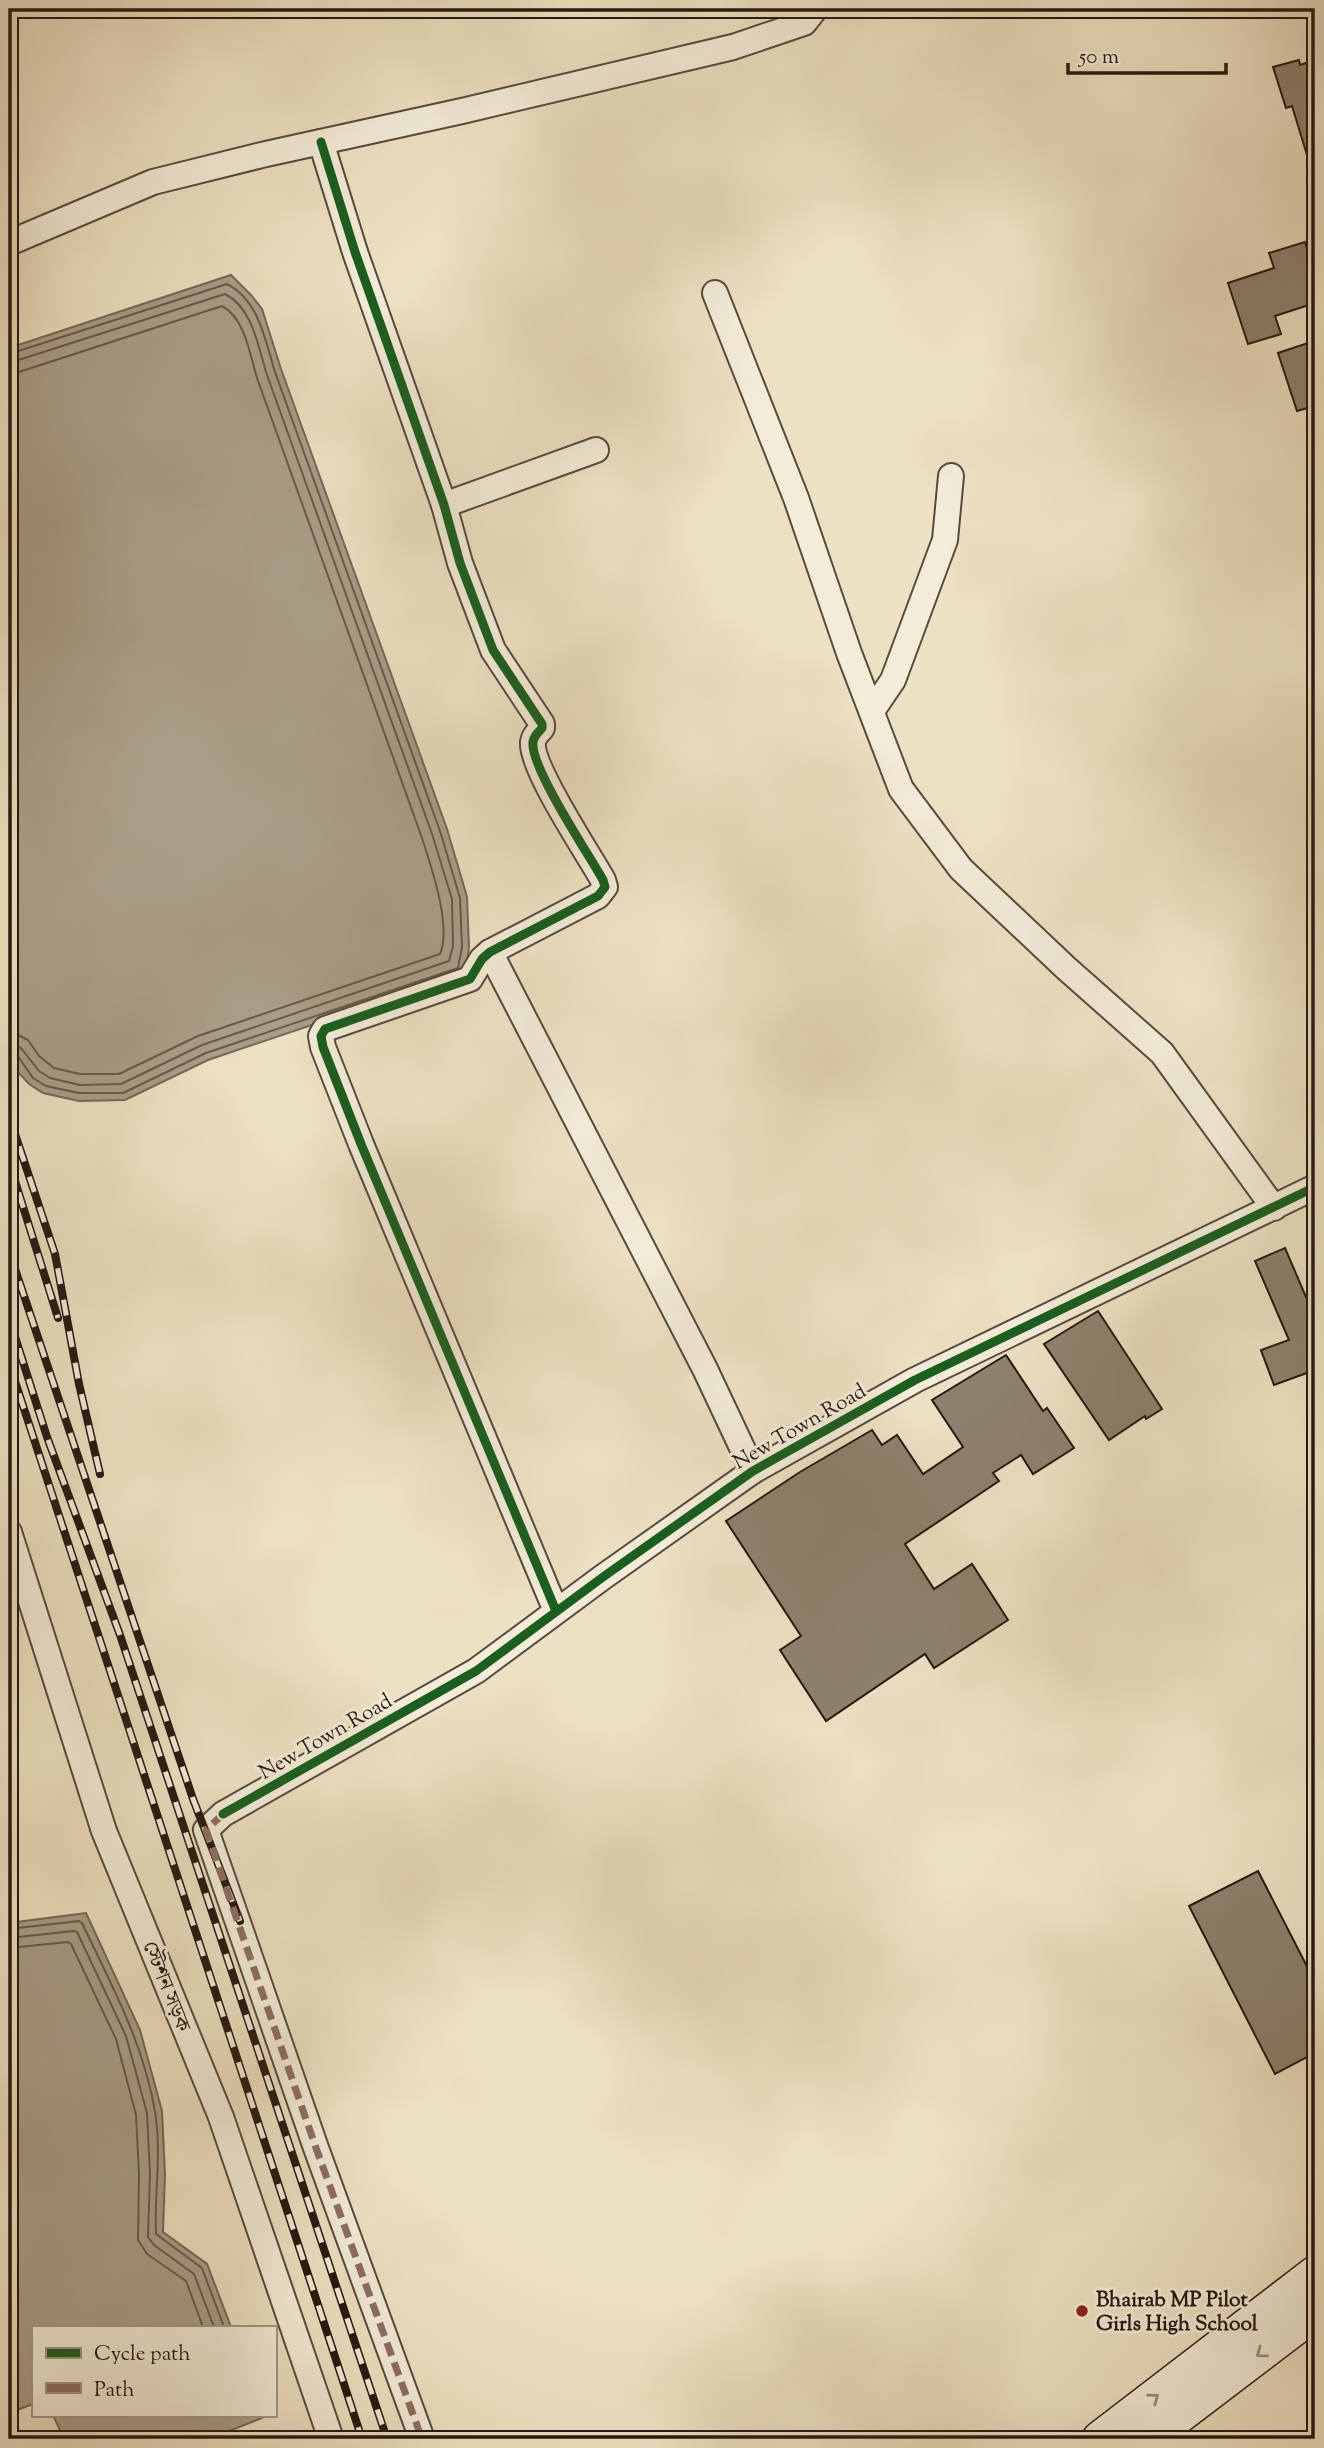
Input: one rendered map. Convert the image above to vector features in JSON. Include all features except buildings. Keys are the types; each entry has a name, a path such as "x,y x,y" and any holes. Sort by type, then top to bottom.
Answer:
{"street":[{"path":"9,243 153,182 733,47 804,23 816,9"},
{"path":"321,142 355,252 444,505 460,563 493,650 541,724 542,728 534,737 533,745 540,770 605,887 598,896 490,952 482,959 470,979 325,1030 321,1035 323,1047 361,1144 556,1611"},
{"path":"715,293 796,498 849,653 901,789 961,869 1066,968 1162,1053 1274,1208"},
{"path":"444,505 596,450"},
{"path":"872,711 893,680 945,540 951,476"},
{"path":"490,952 705,1369 753,1471"},
{"name":"New Town Road","path":"422,2439 316,2148 206,1830 223,1814 476,1671 753,1471 915,1380 1315,1186"},
{"name":"স্টেশন সড়ক","path":"9,1532 104,1831 221,2117 329,2439"},
{"path":"1100,2439 1315,2274"},
{"path":"1149,2439 1315,2312"}],"water":[{"path":"231,275 262,309 281,369 447,829 467,897 469,947 466,973 208,1060 125,1100 79,1101 43,1093 29,1084 17,1071 9,1054 9,348"},
{"path":"86,1913 140,2030 162,2111 165,2174 163,2232 207,2264 231,2326 32,2326 32,2404 9,2413 9,1923"},
{"path":"53,2416 262,2418 209,2439 64,2439"}],"railway":[{"path":"9,1116 55,1254 79,1384 100,1474"},
{"path":"9,1162 58,1318"},
{"path":"9,1251 193,1799 240,1921"},
{"path":"9,1318 47,1437 120,1635 387,2439"},
{"path":"9,1363 362,2439"}],"marked path":[{"path":"223,1814 206,1830 316,2148 422,2439"}],"cycle path":[{"path":"321,142 355,252 444,505 460,563 493,650 542,724 533,742 541,770 605,887 598,896 490,952 482,959 470,979 325,1029 321,1036 361,1144 556,1611"},
{"path":"223,1814 476,1671 753,1471 915,1380 1315,1187"}],"place":[{"name":"Bhairab MP Pilot Girls High School","path":"1082,2311"}]}
